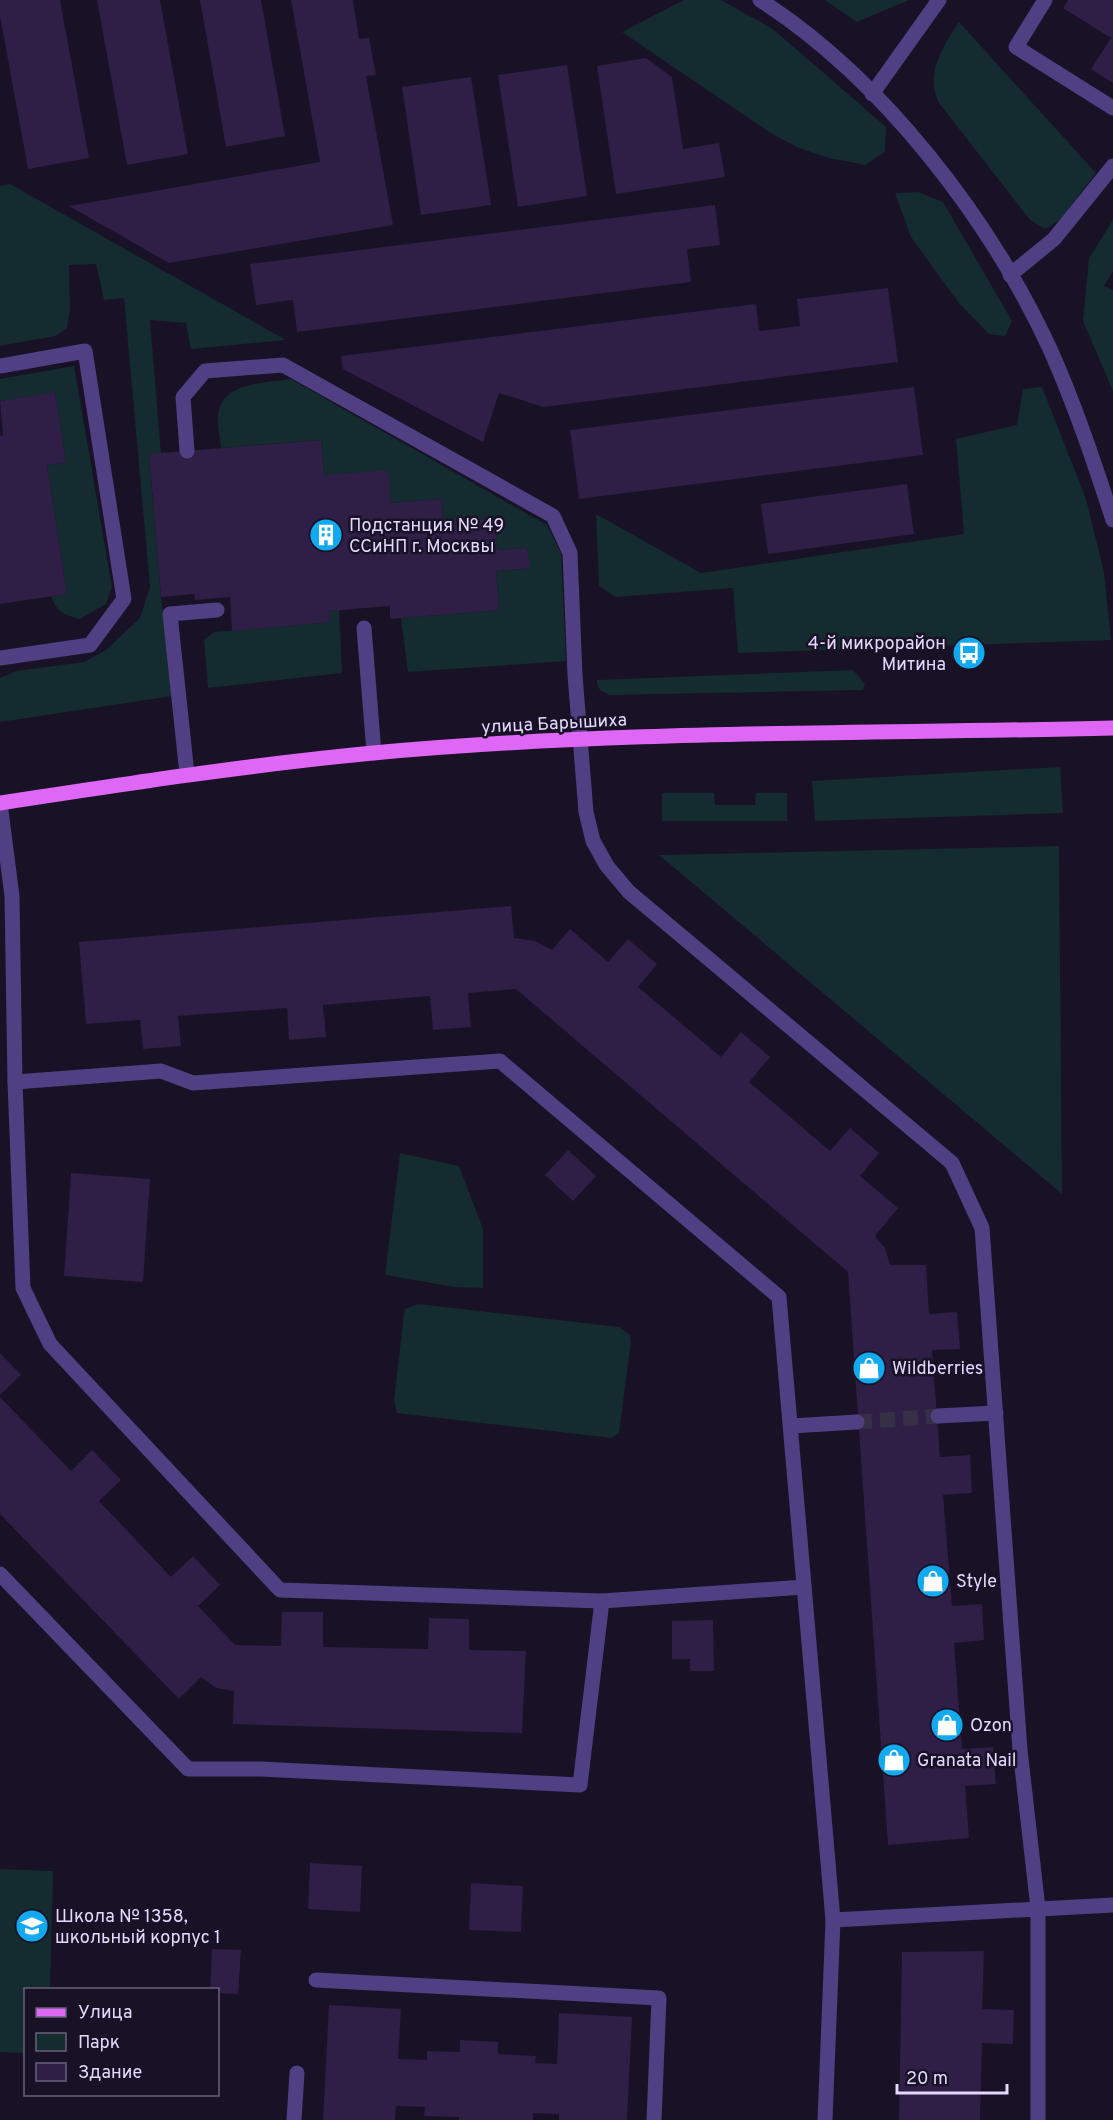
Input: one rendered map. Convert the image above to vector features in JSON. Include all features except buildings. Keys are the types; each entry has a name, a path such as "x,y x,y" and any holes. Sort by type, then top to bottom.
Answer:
{"main road":[{"name":"улица Барышиха","path":"0,803 187,774 374,753 580,740 1113,728"}],"street":[{"path":"760,0 790,19 898,119 952,186 1010,275 1049,348 1085,433 1113,520"},
{"path":"872,94 939,0"},
{"path":"1045,0 1016,47 1113,108"},
{"path":"1010,275 1054,239 1113,166"},
{"path":"0,366 85,351 124,599 90,645 0,658"},
{"path":"187,451 183,397 205,371 283,365 553,516 570,553 572,621 586,812 593,841 607,866 629,892 952,1163 982,1228 1020,1750 1038,1908 1038,2120"},
{"path":"187,774 170,614 217,610"},
{"path":"364,628 374,753"},
{"path":"0,803 12,896 15,1082 23,1288 50,1344 280,1590 602,1601 804,1587"},
{"path":"15,1082 161,1071 193,1083 500,1061 779,1297 833,1920 825,2120"},
{"path":"938,1416 996,1413"},
{"path":"791,1426 857,1422"},
{"path":"0,1575 188,1769 261,1769 580,1785 602,1601"},
{"path":"833,1920 1113,1905"},
{"path":"316,1980 659,1998 654,2120"},
{"path":"294,2120 297,2073"}],"green space":[{"path":"684,0 721,0 773,29 886,127 885,152 865,165 829,158 799,148 772,134 622,32"},
{"path":"825,0 909,0 857,22"},
{"path":"959,22 1096,173 1060,220 1045,229 1030,220 939,103 934,82 937,61"},
{"path":"10,184 286,340 191,349 186,323 150,320 161,454 149,455 161,597 173,696 0,722 0,678 16,671 84,662 106,650 140,618 150,587 124,298 104,300 96,264 69,265 70,310 67,328 55,336 0,346 0,186"},
{"path":"918,192 943,202 1012,321 1005,336 989,334 958,302 911,237 895,193"},
{"path":"1113,220 1113,271 1104,286 1113,290 1113,391 1083,321 1089,258"},
{"path":"74,366 112,587 106,604 80,619 62,612 51,596 67,594 47,465 66,462 55,393 0,401 0,379"},
{"path":"291,379 547,525 561,553 566,661 408,672 401,618 499,610 496,571 529,568 527,548 497,550 494,518 443,522 441,499 391,503 324,475 321,440 221,448 218,415 221,404 227,396 246,386"},
{"path":"1042,387 1086,499 1104,572 1111,640 738,653 733,588 616,597 599,586 596,514 701,573 964,534 956,439 1017,425 1023,389"},
{"path":"339,610 342,673 208,688 204,640 214,632 330,622 329,611"},
{"path":"853,670 865,684 863,690 611,695 601,690 597,683 597,680"},
{"path":"1060,767 1063,813 815,821 812,781"},
{"path":"662,793 714,793 715,805 755,805 756,793 787,793 787,821 662,821"},
{"path":"1059,846 1062,1194 659,855"},
{"path":"400,1153 459,1166 483,1229 483,1288 454,1287 385,1275"},
{"path":"418,1304 619,1327 630,1335 631,1341 619,1433 611,1438 397,1413 394,1400 404,1314 405,1309"},
{"path":"0,1869 53,1871 50,1988 24,1988 24,2053 0,2052"}],"tunnel":[{"path":"857,1422 938,1416"}],"place":[{"name":"Подстанция № 49 ССиНП г. Москвы","path":"326,535"},
{"name":"4-й микрорайон Митина","path":"969,653"},
{"name":"Wildberries","path":"869,1368"},
{"name":"Style","path":"933,1581"},
{"name":"Ozon","path":"947,1725"},
{"name":"Granata Nail","path":"894,1760"},
{"name":"Школа № 1358, школьный корпус 1","path":"32,1926"}]}
